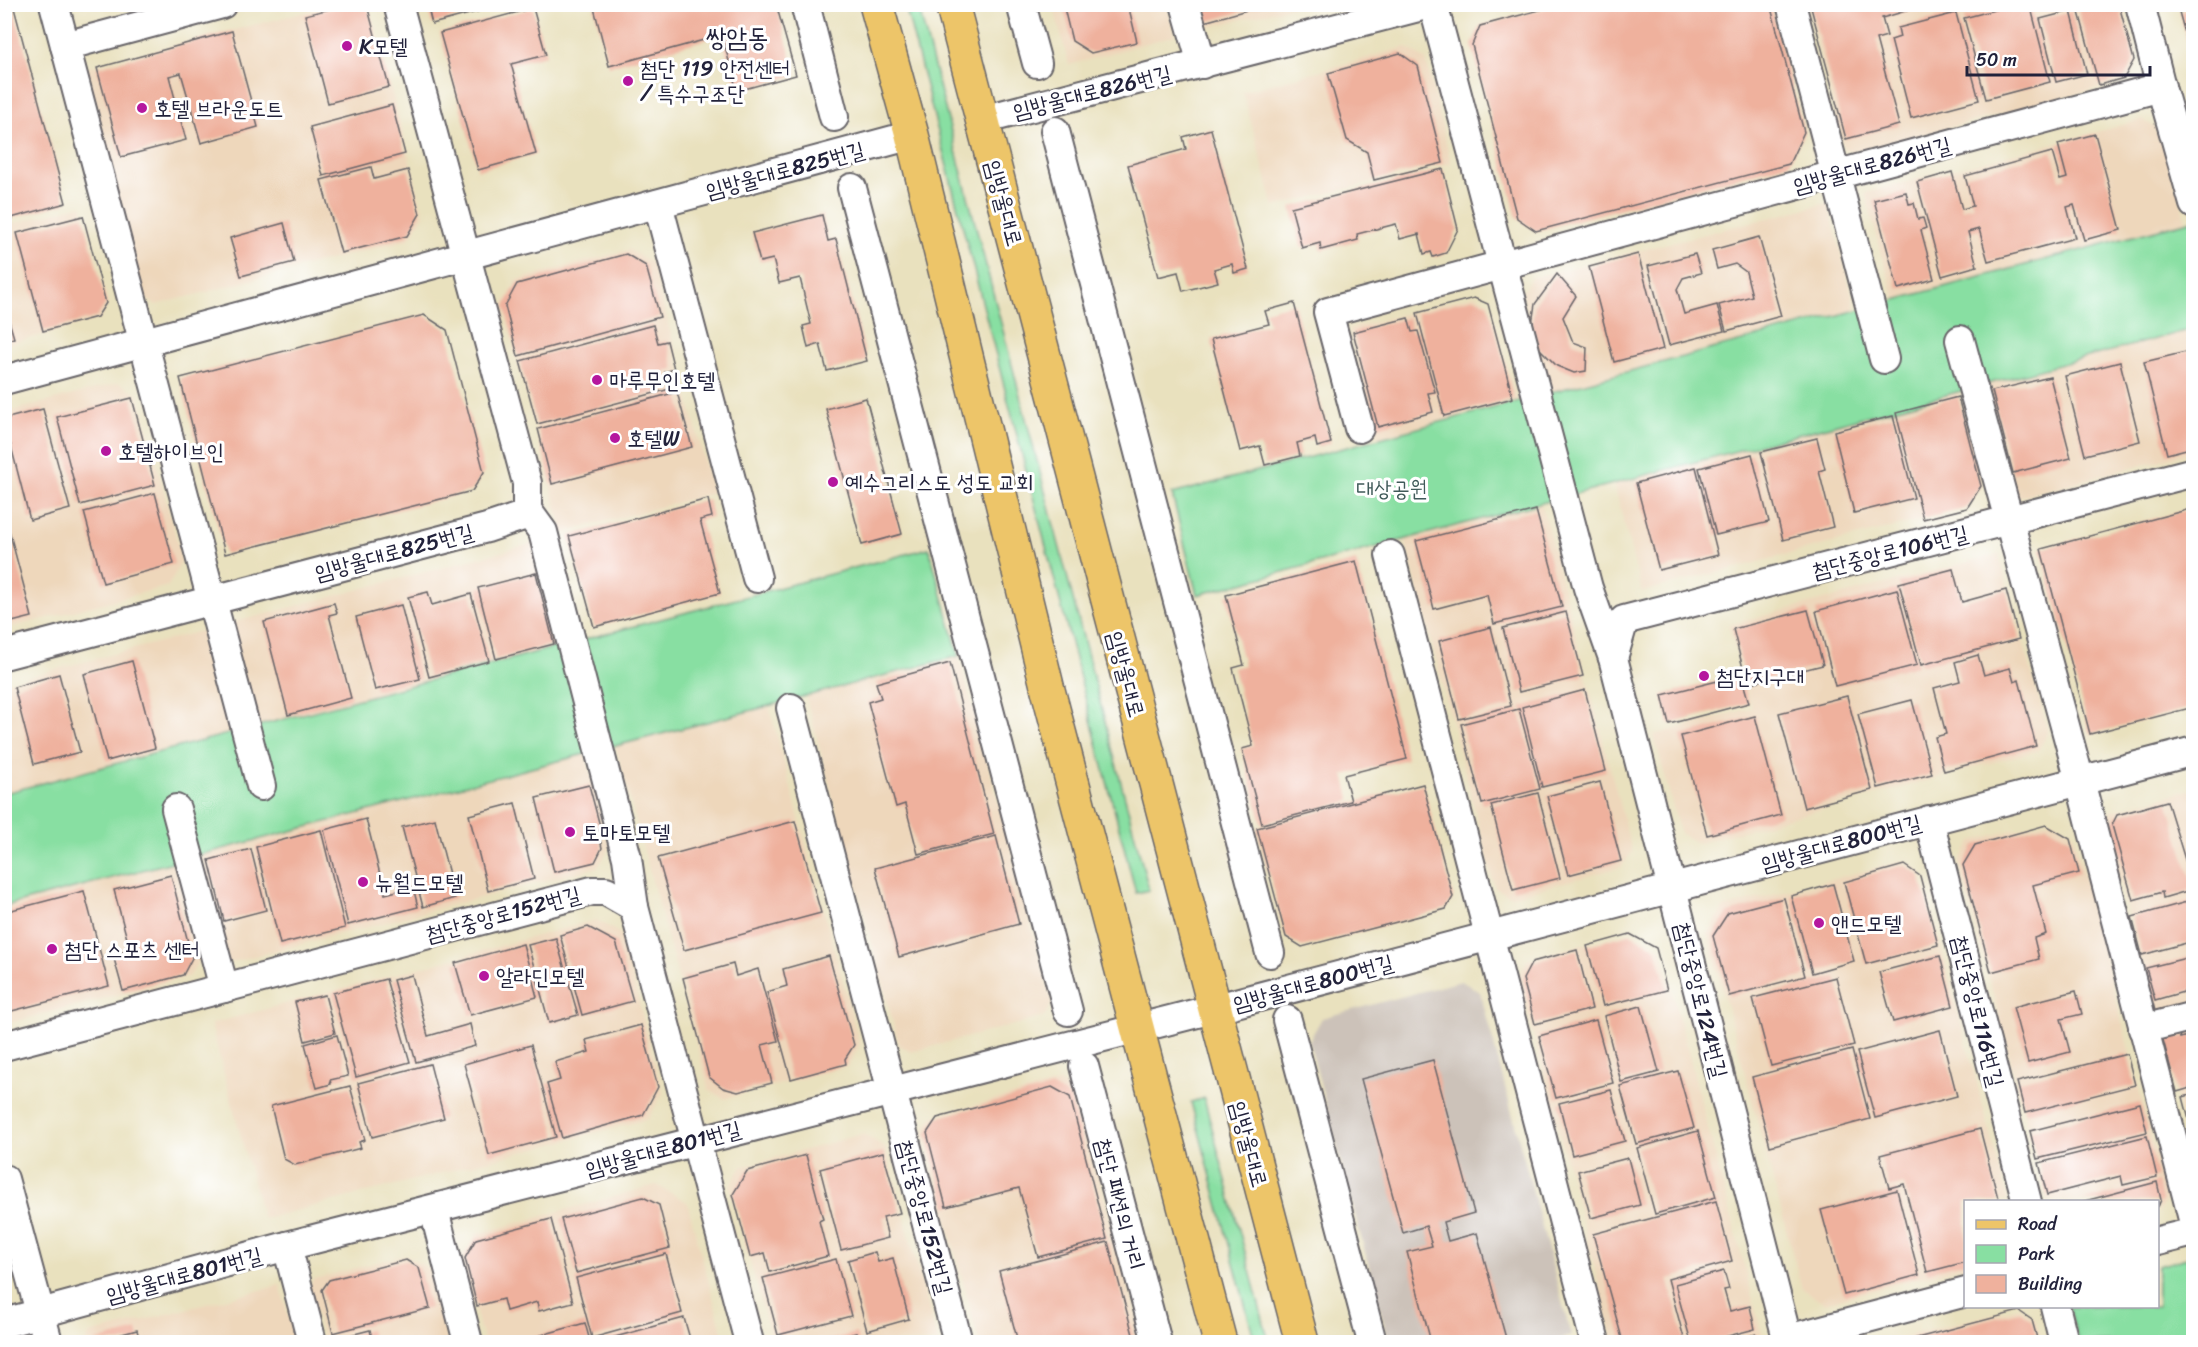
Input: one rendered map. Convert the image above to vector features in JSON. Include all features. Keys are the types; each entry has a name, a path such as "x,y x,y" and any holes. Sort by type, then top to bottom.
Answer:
{"main road":[{"path":"876,4 912,135 1048,690 1220,1342"},
{"name":"임방울대로","path":"952,4 1302,1342"}],"street":[{"path":"54,4 261,786"},
{"path":"65,46 222,4"},
{"path":"398,4 527,483 527,510 543,532 627,858 634,907 698,1140 749,1342"},
{"path":"805,4 834,117"},
{"path":"1021,4 1037,63"},
{"name":"임방울대로826번길","path":"1185,4 1202,64"},
{"name":"임방울대로826번길","path":"982,120 1202,64 1385,11 1432,4 1501,265"},
{"path":"1791,4 1884,359"},
{"path":"2140,4 2193,204"},
{"name":"임방울대로826번길","path":"1359,428 1328,312 2161,87"},
{"path":"1054,131 1270,953"},
{"name":"임방울대로825번길","path":"4,380 912,135"},
{"path":"852,188 1068,1011"},
{"path":"658,204 757,578"},
{"name":"첨단중앙로124번길","path":"1501,265 1588,588 1613,658 1788,1341"},
{"path":"1960,340 2080,781 2193,1222"},
{"name":"첨단중앙로106번길","path":"1613,658 1624,620 2193,472"},
{"name":"임방울대로825번길","path":"4,655 498,525 520,517 527,510"},
{"path":"1390,555 1595,1342"},
{"path":"791,708 892,1091"},
{"name":"임방울대로800번길","path":"1136,1029 2193,751"},
{"path":"176,809 224,988"},
{"name":"첨단중앙로116번길","path":"1929,820 2026,1200"},
{"name":"첨단중앙로152번길","path":"4,1046 592,891 606,891 634,907"},
{"path":"2143,1029 2193,1016"},
{"path":"1287,1020 1371,1342"},
{"name":"임방울대로801번길","path":"4,1323 287,1246 1136,1029"},
{"name":"첨단 패션의 거리","path":"1084,1066 1157,1342"},
{"name":"첨단중앙로152번길","path":"892,1091 958,1342"},
{"path":"4,1179 48,1342"},
{"path":"434,1210 468,1342"},
{"path":"2159,1240 2193,1232"},
{"path":"287,1246 312,1342"},
{"path":"1788,1341 1964,1292"},
{"path":"2056,1308 2064,1342"}],"shaded area":[{"path":"333,5 369,5 424,215 409,239 156,305 139,295 81,69"},
{"path":"1053,5 1167,5 1175,35 1069,65"},
{"path":"1196,5 1299,5 1209,27 1201,23"},
{"path":"1807,5 2123,5 2138,62 2127,81 1852,153 1844,148"},
{"path":"1406,47 1426,60 1451,163 1274,207 1243,92"},
{"path":"2142,120 2161,129 2186,222 1895,300 1865,193"},
{"path":"1828,203 1856,311 1549,394 1522,293 1531,278"},
{"path":"82,205 108,304 100,319 5,345 5,226"},
{"path":"629,250 652,263 713,493 563,533 503,306 517,280"},
{"path":"1474,295 1489,302 1517,402 1378,437 1349,329"},
{"path":"2193,329 2193,452 2015,498 1986,385"},
{"path":"119,383 138,394 182,561 168,586 5,629 5,413"},
{"path":"1958,392 1981,486 1967,508 1642,592 1614,483"},
{"path":"1541,503 1632,852 1621,867 1512,896 1495,888 1405,540"},
{"path":"538,542 565,644 5,793 5,683"},
{"path":"1999,554 2048,732 2038,750 1698,843 1680,833 1654,735 1752,708 1729,625"},
{"path":"959,656 1052,1003 1044,1017 911,1052 899,1045 806,697"},
{"path":"769,707 860,1045 848,1066 724,1099 709,1090 616,747"},
{"path":"586,755 610,847 598,867 228,963 201,855"},
{"path":"2193,789 2193,1163 2105,823 2111,811"},
{"path":"2052,820 2073,833 2167,1197 2159,1212 2159,1200 2047,1200 1959,863 1972,841"},
{"path":"1903,861 1921,872 2008,1200 1964,1200 1964,1266 1825,1303 1802,1289 1708,934 1723,908"},
{"path":"176,862 201,957 190,976 5,1024 5,906"},
{"path":"596,920 621,934 663,1093 648,1119 263,1219 211,1024"},
{"path":"1632,932 1661,949 1764,1342 1614,1342 1518,976 1528,959"},
{"path":"1461,981 1480,992 1571,1336 1547,1342 1389,1342 1309,1041 1322,1018"},
{"path":"1058,1083 1076,1093 1143,1342 979,1342 923,1133 932,1117"},
{"path":"863,1134 885,1147 938,1342 772,1342 730,1186 742,1167"},
{"path":"656,1185 687,1202 725,1342 484,1342 461,1258 477,1234"},
{"path":"406,1255 429,1269 448,1342 324,1342 309,1286 314,1279"},
{"path":"280,1285 295,1342 85,1342 90,1334"},
{"path":"2021,1308 2035,1318 2042,1342 1884,1342"}],"green space":[{"path":"905,5 918,5 1149,890 1136,893"},
{"name":"대상공원","path":"2193,220 2193,329 1197,595 1172,494"},
{"path":"929,548 959,656 5,906 5,793"},
{"path":"1204,1098 1269,1342 1255,1342 1191,1102"},
{"path":"2187,1258 2193,1283 2193,1342 2078,1342 2069,1308 2159,1308 2159,1266"}],"building":[{"path":"4,4 13,4 66,203 4,220"},
{"path":"427,4 503,4 503,5 432,24"},
{"path":"605,4 776,4 796,75 737,91 722,35 609,66 594,8"},
{"path":"1063,4 1128,4 1137,42 1091,53 1072,41"},
{"path":"1199,4 1265,4 1265,5 1204,22"},
{"path":"1562,4 1770,4 1804,132 1789,164 1536,231 1517,218 1472,45 1480,26"},
{"path":"1810,4 1912,4 1913,9 1882,18 1887,36 1876,39 1899,125 1846,139"},
{"path":"2017,4 2030,4 2050,82 1986,99 1964,18"},
{"path":"346,5 367,5 389,87 328,103 305,15"},
{"path":"2077,5 2119,5 2134,60 2124,78 2099,85"},
{"path":"533,8 546,55 511,64 536,154 478,170 440,33"},
{"path":"2194,8 2194,62 2193,62 2179,12"},
{"path":"2071,11 2087,74 2056,82 2040,19"},
{"path":"1956,13 1979,100 1911,118 1891,40 1900,37 1898,28"},
{"path":"232,31 258,127 201,143 181,73 169,76 186,140 121,157 97,68"},
{"path":"1400,53 1418,66 1443,163 1374,180 1367,152 1347,140 1328,73"},
{"path":"392,105 405,154 323,176 310,127"},
{"path":"1211,129 1248,269 1234,273 1232,264 1214,269 1218,282 1183,291 1178,272 1158,277 1128,165 1186,149 1183,137"},
{"path":"2095,134 2121,230 2084,240 2074,205 2067,207 2075,238 1988,261 1979,229 1968,232 1977,266 1942,276 1917,182 1952,172 1962,209 1973,206 1965,176 2052,152 2060,180 2067,178 2058,144"},
{"path":"371,167 374,179 408,170 420,214 407,236 341,253 321,180"},
{"path":"1443,169 1458,229 1446,253 1433,257 1431,252 1424,254 1419,234 1400,239 1396,224 1357,234 1358,240 1321,250 1320,243 1302,248 1291,207"},
{"path":"1906,192 1909,204 1914,203 1918,219 1923,218 1926,228 1921,230 1934,279 1898,289 1874,200"},
{"path":"822,215 828,241 836,239 867,361 827,371 820,344 808,348 803,326 811,324 800,278 779,283 773,259 760,262 752,233"},
{"path":"83,216 106,303 97,317 43,331 17,233"},
{"path":"284,223 294,262 241,276 230,238"},
{"path":"1759,237 1781,316 1726,331 1719,305 1752,296 1746,272 1735,264 1717,269 1712,250"},
{"path":"626,254 646,266 660,317 518,356 505,306 517,284"},
{"path":"1638,254 1663,349 1614,362 1589,267"},
{"path":"1695,254 1701,273 1683,278 1677,289 1684,314 1717,305 1724,331 1669,345 1648,266"},
{"path":"1557,274 1576,296 1563,317 1573,342 1587,347 1586,371 1574,373 1557,366 1538,347 1532,324 1535,304"},
{"path":"1474,298 1488,304 1513,398 1444,416 1417,313"},
{"path":"1294,303 1331,443 1317,447 1315,438 1297,443 1300,456 1265,465 1260,446 1240,451 1211,339 1269,324 1265,311"},
{"path":"4,304 14,338 4,341"},
{"path":"424,315 447,330 484,472 472,491 225,554 180,378"},
{"path":"1408,318 1412,332 1418,331 1435,392 1428,393 1433,412 1378,427 1353,332"},
{"name":"마루무인호텔","path":"653,325 658,343 667,341 674,369 665,372 670,389 537,424 520,361"},
{"path":"2194,350 2194,447 2167,454 2144,362"},
{"path":"2120,362 2140,441 2085,455 2065,376"},
{"path":"2050,377 2071,458 2013,473 1992,391"},
{"name":"호텔W","path":"677,392 692,447 552,484 538,429"},
{"path":"1958,397 1981,486 1967,508 1923,519 1896,413"},
{"name":"호텔하이브인","path":"132,398 155,485 80,505 57,417"},
{"path":"866,398 902,534 862,545 826,409"},
{"path":"43,409 70,509 30,520 4,419"},
{"path":"1893,416 1914,498 1854,513 1834,431"},
{"path":"1817,438 1825,469 1819,471 1833,527 1783,540 1761,452"},
{"path":"1752,454 1769,522 1716,535 1699,468"},
{"path":"1696,467 1718,555 1659,570 1636,483"},
{"path":"155,493 174,564 103,583 84,512"},
{"path":"708,499 712,517 700,520 720,593 594,627 569,536"},
{"path":"2194,508 2194,707 2090,734 2041,549"},
{"path":"1536,510 1562,607 1494,624 1487,595 1434,609 1416,541"},
{"path":"9,530 32,617 4,624 4,532"},
{"path":"1356,561 1407,759 1344,775 1351,801 1262,824 1242,749 1253,746 1233,668 1244,665 1226,595"},
{"path":"1953,569 1962,602 2006,590 2019,639 1921,665 1899,583"},
{"path":"536,573 554,644 496,659 478,588"},
{"path":"1897,589 1917,665 1835,686 1816,611"},
{"path":"428,592 432,605 471,594 489,661 429,677 408,597"},
{"path":"334,603 337,613 329,615 351,698 288,715 264,622"},
{"path":"401,605 420,679 375,690 356,617"},
{"path":"1808,610 1823,665 1747,684 1733,629"},
{"path":"1566,612 1583,676 1519,692 1503,628"},
{"path":"1491,627 1511,706 1459,719 1439,641"},
{"path":"1978,655 1984,675 2010,668 2014,682 2019,680 2036,746 1944,771 1935,737 1946,734 1934,688 1960,681 1955,662"},
{"path":"132,661 155,748 107,761 84,674"},
{"path":"950,663 994,834 918,854 905,804 896,807 868,702 881,698 876,683"},
{"path":"59,674 80,752 34,764 14,687"},
{"path":"1741,675 1749,703 1669,724 1662,695"},
{"path":"1585,690 1606,771 1542,787 1522,707"},
{"path":"1847,696 1872,790 1804,808 1779,713"},
{"path":"1912,700 1932,774 1878,788 1858,714"},
{"path":"1519,709 1540,789 1482,804 1461,724"},
{"path":"1755,716 1781,815 1707,835 1681,736"},
{"path":"1600,782 1621,861 1568,875 1547,796"},
{"path":"1423,784 1453,897 1446,909 1302,947 1286,937 1257,828"},
{"path":"589,785 601,830 598,830 602,848 595,862 554,872 536,798"},
{"path":"1538,793 1560,878 1513,890 1491,805"},
{"path":"2167,801 2194,889 2163,898 2162,892 2133,900 2112,825 2117,815"},
{"path":"515,803 534,879 488,891 469,815"},
{"path":"366,819 385,894 413,887 418,907 348,925 324,830"},
{"path":"435,819 455,898 423,907 402,827"},
{"path":"795,821 821,913 684,950 658,858"},
{"path":"2046,825 2070,839 2079,873 2033,885 2046,934 2034,938 2039,959 1991,972 1963,865 1975,845"},
{"path":"321,830 345,928 280,944 256,847"},
{"path":"996,836 1019,924 899,957 875,868"},
{"path":"251,849 266,910 224,921 209,860"},
{"path":"1904,865 1920,876 1938,945 1866,964 1844,882"},
{"path":"171,875 192,958 183,975 123,991 113,955 130,950 114,890"},
{"path":"1833,884 1854,961 1812,973 1791,896"},
{"name":"첨단 스포츠 센터","path":"84,891 109,986 4,1013 4,912"},
{"path":"1784,898 1805,976 1729,996 1713,936 1728,913"},
{"path":"2194,900 2194,941 2142,955 2132,917"},
{"path":"588,927 616,942 633,1001 582,1015 560,935"},
{"path":"1630,934 1656,948 1667,990 1603,1006 1587,946"},
{"path":"556,938 578,1015 549,1023 528,945"},
{"path":"523,944 537,997 470,1015 455,963"},
{"path":"1577,950 1592,1009 1535,1024 1523,979 1532,962"},
{"path":"829,956 854,1045 845,1059 846,1064 791,1079 767,992 787,986 783,969"},
{"path":"1940,956 1953,1006 1893,1022 1879,972"},
{"path":"2194,956 2194,989 2155,1000 2146,968"},
{"path":"733,964 736,976 758,969 778,1041 762,1045 772,1083 738,1092 723,1088 709,1077 683,978"},
{"path":"412,975 428,1036 470,1024 475,1046 416,1062 393,980"},
{"path":"1836,977 1854,1045 1771,1066 1753,998"},
{"path":"386,979 410,1062 356,1077 333,993"},
{"path":"2076,991 2082,1014 2061,1019 2070,1052 2028,1063 2013,1007"},
{"path":"325,995 335,1033 305,1041 295,1002"},
{"path":"1641,1006 1659,1072 1621,1082 1604,1016"},
{"path":"1596,1020 1613,1083 1556,1098 1539,1036"},
{"path":"641,1025 658,1087 643,1115 562,1138 547,1084 560,1080 555,1062 589,1052 586,1040"},
{"path":"1940,1030 1957,1096 1875,1118 1857,1052"},
{"path":"2178,1031 2180,1038 2194,1034 2194,1087 2177,1092 2162,1036"},
{"path":"337,1035 348,1076 330,1080 331,1084 317,1088 305,1044"},
{"path":"531,1045 556,1137 489,1155 464,1064"},
{"path":"1852,1050 1870,1119 1770,1146 1752,1077"},
{"path":"2127,1054 2135,1085 2025,1113 2017,1082"},
{"path":"1433,1060 1474,1213 1443,1222 1448,1241 1477,1233 1507,1342 1431,1342 1407,1252 1432,1246 1426,1226 1403,1233 1361,1079"},
{"path":"430,1064 444,1118 372,1137 358,1083"},
{"path":"1678,1071 1694,1128 1636,1144 1620,1086"},
{"path":"350,1086 365,1140 359,1142 361,1148 295,1165 284,1159 271,1106"},
{"path":"1052,1087 1070,1097 1107,1239 1038,1257 1019,1188 946,1207 927,1133 937,1118"},
{"path":"1611,1090 1625,1141 1572,1155 1559,1103"},
{"path":"2194,1094 2194,1135 2193,1135 2183,1097"},
{"path":"2140,1103 2147,1132 2037,1159 2030,1131"},
{"path":"1980,1129 1998,1200 1964,1200 1964,1263 1927,1272 1904,1184 1889,1188 1880,1155"},
{"path":"1698,1131 1716,1197 1655,1214 1637,1148"},
{"path":"2147,1136 2157,1177 2123,1185 2121,1176 2047,1195 2039,1163"},
{"path":"883,1152 900,1213 883,1217 888,1238 841,1250 820,1169"},
{"path":"806,1155 823,1219 819,1221 828,1256 770,1272 765,1253 750,1257 733,1194 747,1171"},
{"path":"1628,1158 1640,1205 1591,1218 1578,1171"},
{"path":"2157,1182 2161,1200 2159,1205 2159,1200 2089,1200"},
{"path":"1897,1190 1919,1275 1844,1295 1821,1210"},
{"path":"643,1197 659,1205 670,1248 576,1273 561,1219"},
{"path":"1716,1201 1732,1261 1668,1279 1685,1342 1623,1342 1593,1234"},
{"path":"551,1219 573,1302 539,1311 537,1302 506,1311 503,1299 477,1306 465,1258 476,1239"},
{"path":"1108,1242 1135,1342 1018,1342 999,1271"},
{"path":"875,1252 878,1262 893,1258 909,1319 867,1331 848,1260"},
{"path":"666,1254 682,1313 592,1338 576,1278"},
{"path":"836,1259 851,1316 778,1335 763,1278"},
{"path":"406,1260 419,1268 430,1308 333,1333 322,1290 329,1280"},
{"path":"1724,1271 1729,1289 1724,1290 1730,1311 1750,1306 1755,1329 1705,1342 1691,1342 1675,1284"},
{"path":"2019,1311 2032,1320 2038,1342 1902,1342"},
{"path":"684,1318 691,1342 597,1342"},
{"path":"585,1323 590,1341 516,1342"},
{"path":"137,1330 140,1342 93,1342"},
{"path":"370,1330 373,1342 332,1342 331,1340"},
{"path":"856,1333 859,1342 823,1342"},
{"path":"1756,1334 1758,1342 1727,1342"}],"place":[{"name":"K모텔","path":"347,46"},
{"name":"첨단 119 안전센터 / 특수구조단","path":"628,81"},
{"name":"호텔 브라운도트","path":"142,108"},
{"name":"마루무인호텔","path":"597,380"},
{"name":"호텔W","path":"615,438"},
{"name":"호텔하이브인","path":"106,451"},
{"name":"예수그리스도 성도 교회","path":"833,482"},
{"name":"첨단지구대","path":"1704,676"},
{"name":"토마토모텔","path":"570,832"},
{"name":"뉴월드모텔","path":"363,882"},
{"name":"앤드모텔","path":"1819,923"},
{"name":"첨단 스포츠 센터","path":"52,949"},
{"name":"알라딘모텔","path":"484,976"}],"district":[{"name":"쌍암동","path":"737,37"}]}
